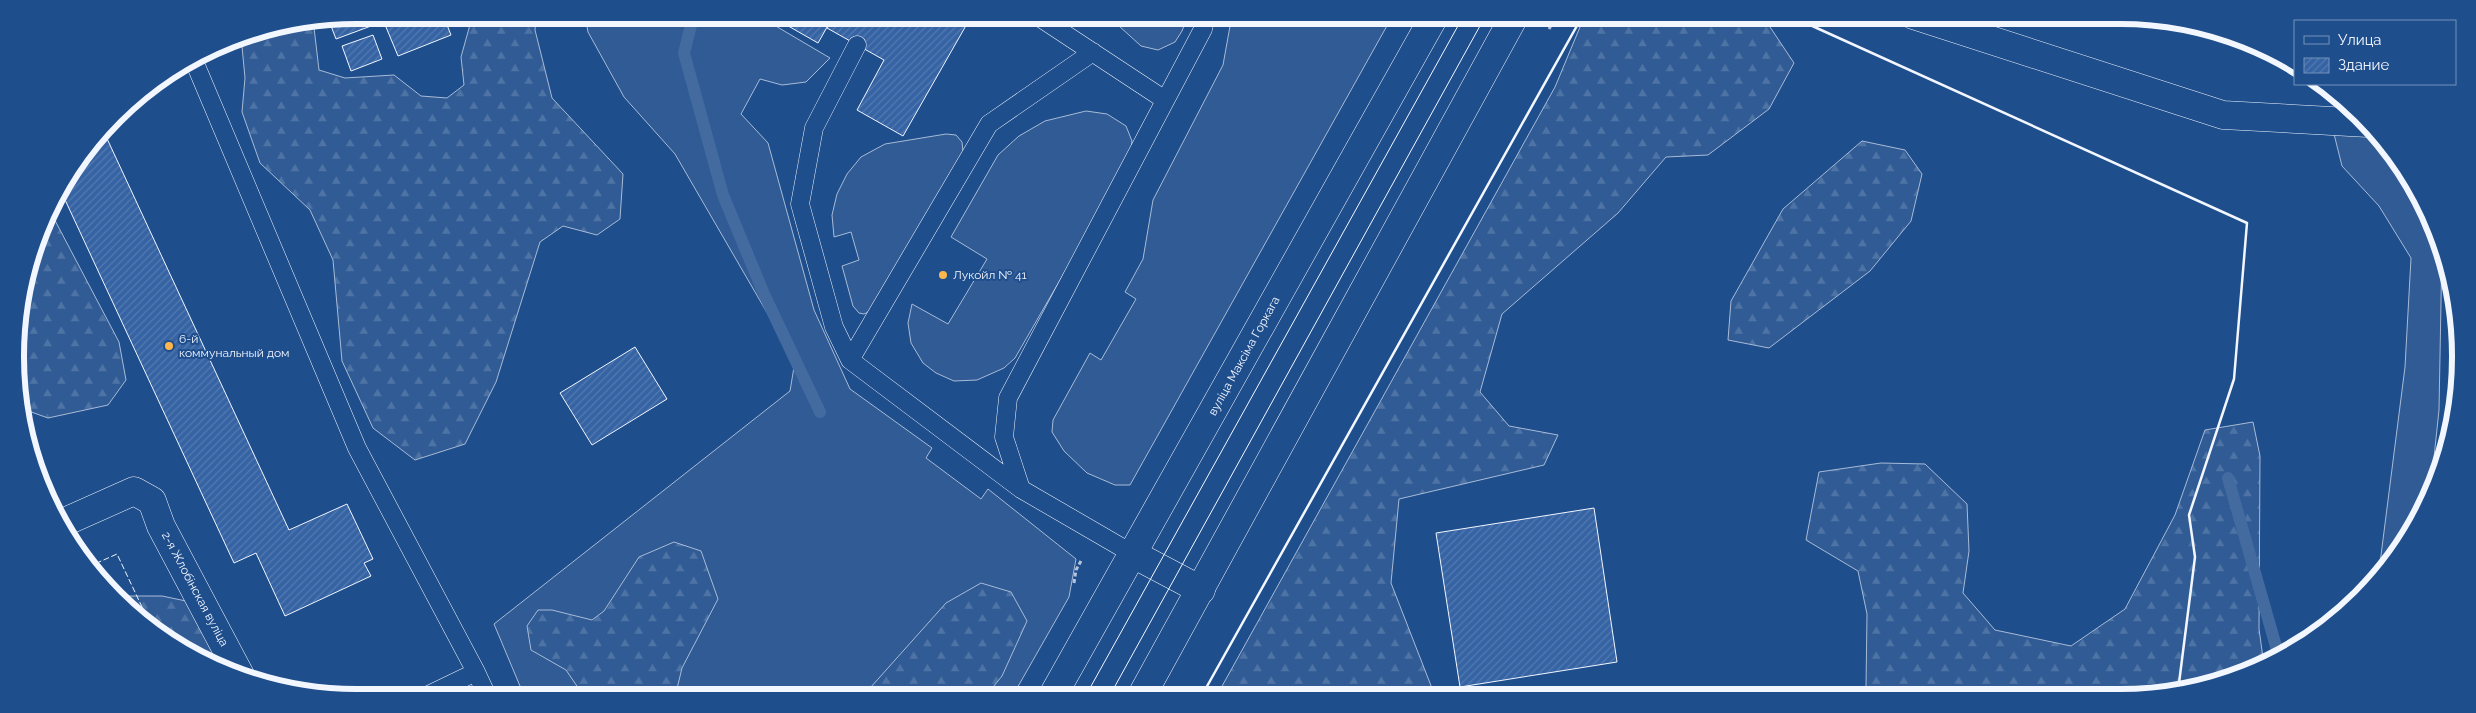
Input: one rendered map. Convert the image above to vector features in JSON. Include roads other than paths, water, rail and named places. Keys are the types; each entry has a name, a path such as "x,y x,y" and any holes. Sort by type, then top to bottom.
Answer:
{"main road":[{"name":"вуліца Максіма Горкага","path":"1057,689 1430,24"},
{"path":"1145,689 1510,24"},
{"path":"1941,24 2223,115 2356,122"},
{"name":"2-я Жлобінская вуліца","path":"67,521 134,491 152,500 161,526 235,666"},
{"path":"1133,554 1200,590"}],"lane":[{"path":"1050,24 1165,100"},
{"path":"1021,489 1004,437 1008,398 1204,24"},
{"path":"857,45 814,128 800,204 834,327 850,360 1021,489 1133,554"},
{"path":"850,360 989,124 1093,52"},
{"path":"196,65 357,448 484,689"},
{"path":"441,689 476,672"}],"waterway":[{"path":"692,24 684,53 723,195 764,294 820,412"},
{"path":"2228,478 2277,650"}],"tram line":[{"path":"1089,689 1459,24"},
{"path":"1113,689 1481,24"}],"place":[{"name":"Лукойл № 41","path":"943,275"},
{"name":"6-й коммунальный дом","path":"169,346"}]}
